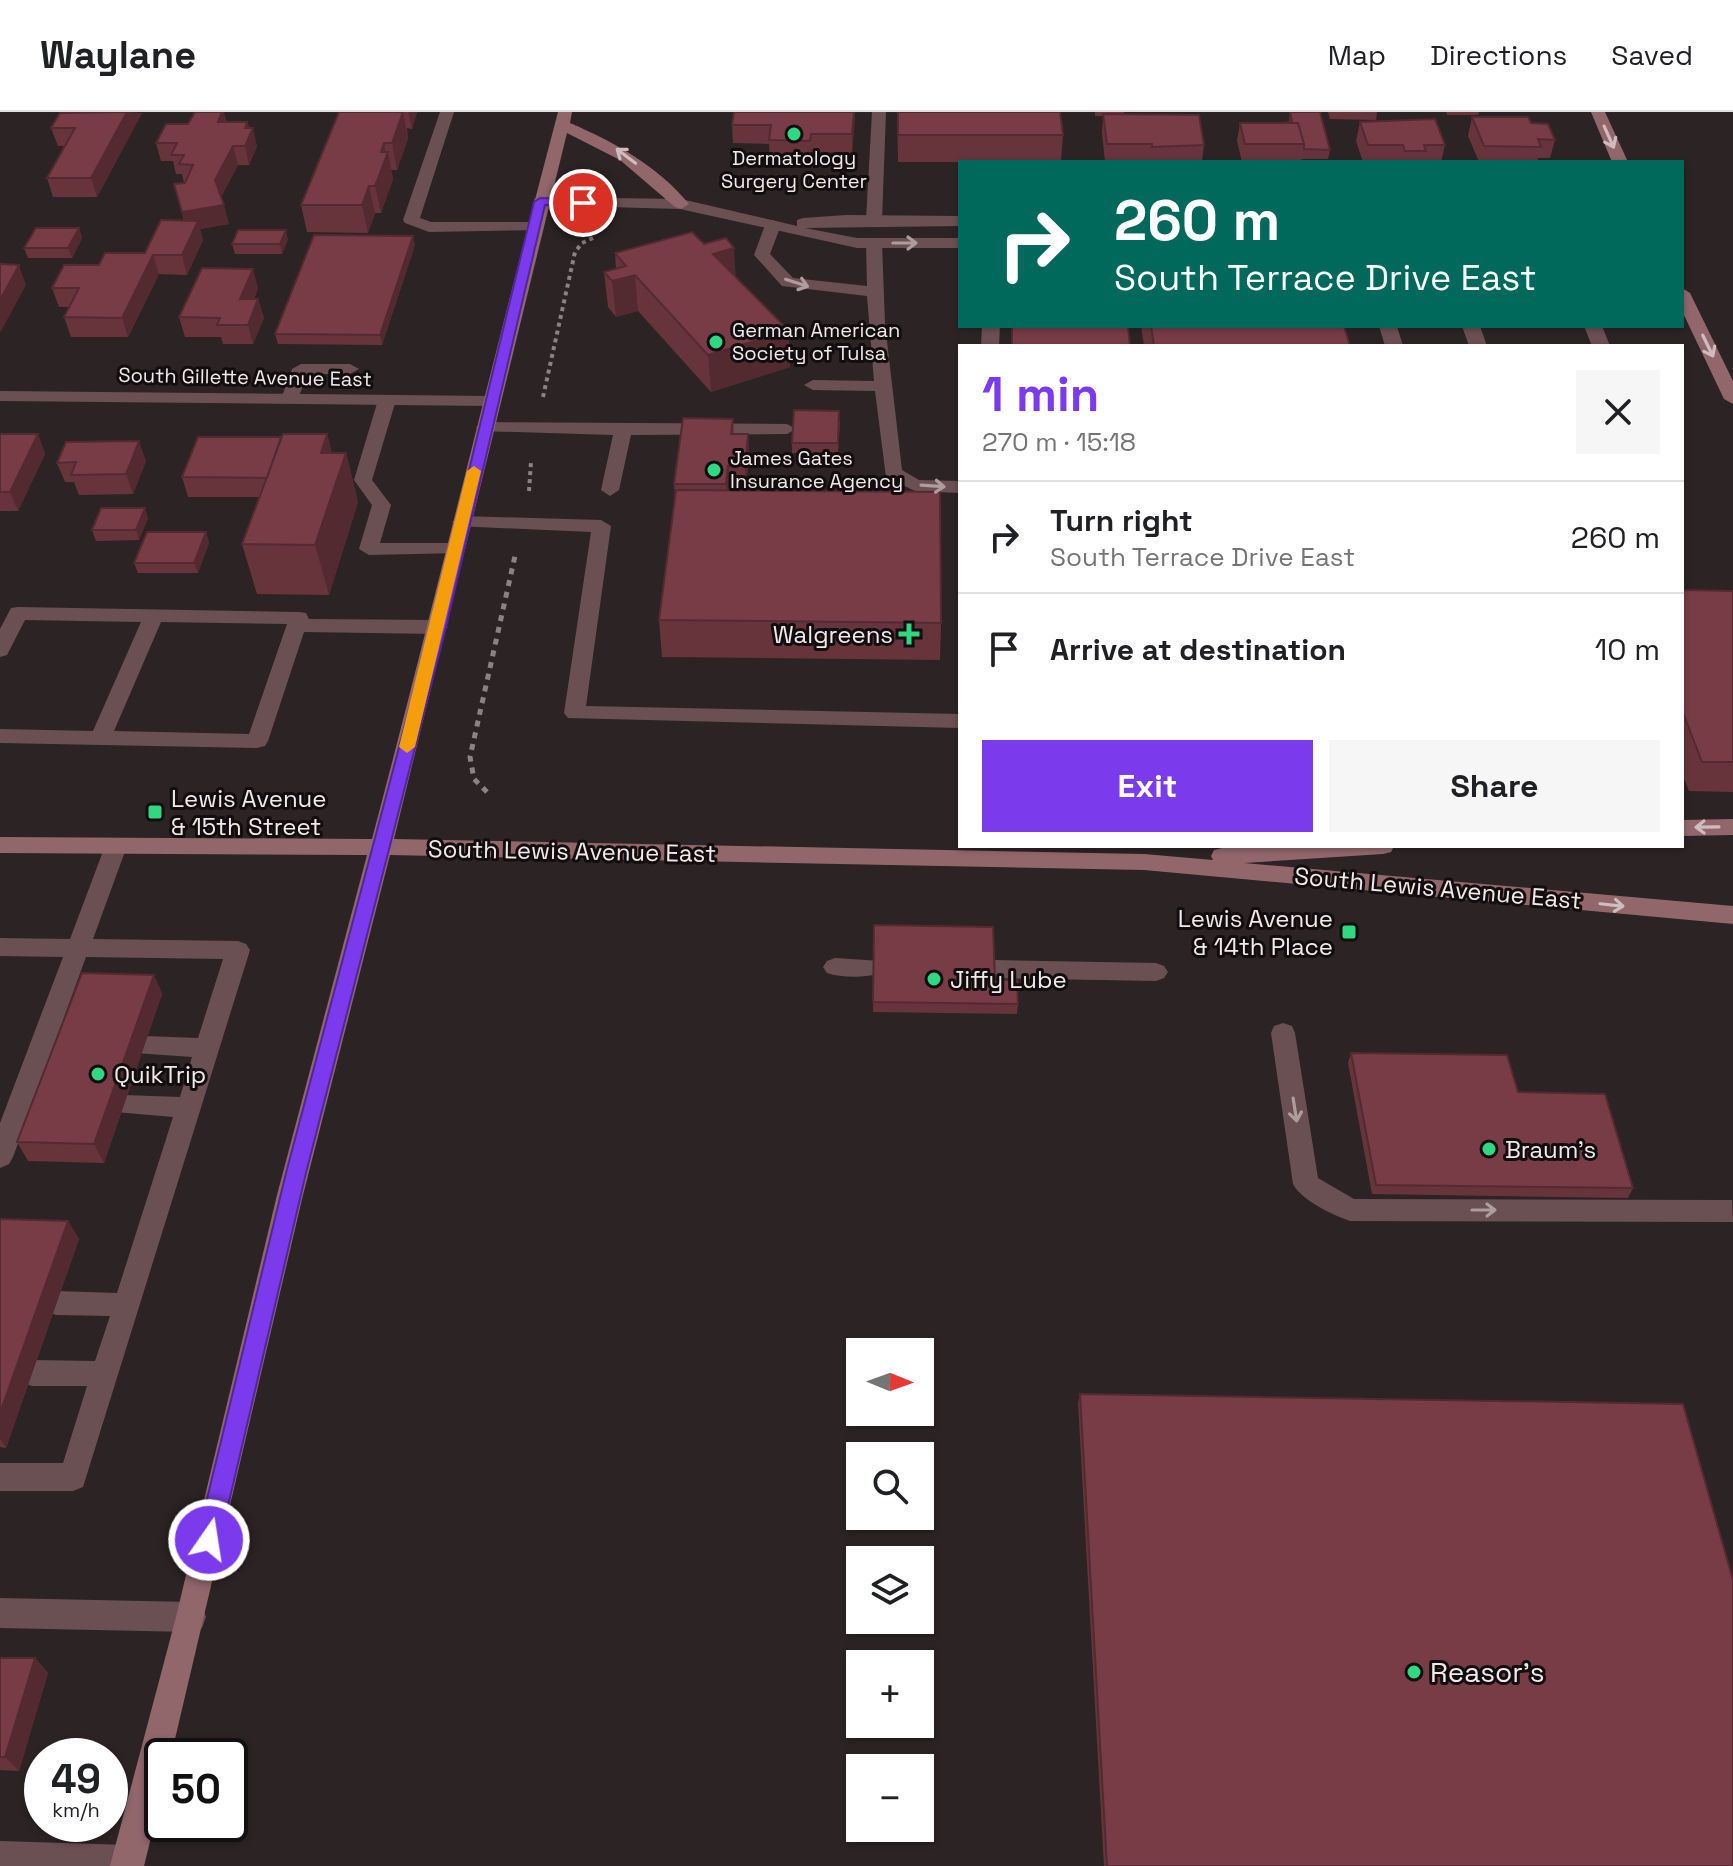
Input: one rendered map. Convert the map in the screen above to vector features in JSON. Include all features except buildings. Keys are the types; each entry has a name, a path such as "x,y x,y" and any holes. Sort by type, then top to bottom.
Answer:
{"main road":[{"path":"1598,112 1619,160"},
{"path":"128,1864 191,1617 294,1180 438,627 490,401 563,118 612,145 655,178 681,204"},
{"path":"1684,297 1733,399"},
{"path":"1684,828 1733,827"},
{"name":"South Lewis Avenue East","path":"0,845 973,852 1144,862 1733,915"},
{"name":"South Lewis Avenue East","path":"1144,862 1326,848"}],"street":[{"path":"447,112 411,220 429,227 534,227"},
{"path":"874,220 879,112"},
{"path":"540,202 681,204 857,243 958,243"},
{"path":"773,225 874,220 958,221"},
{"path":"773,225 762,255 771,268 788,282 875,292"},
{"path":"874,243 882,386 893,473 915,485 958,487"},
{"path":"290,399 301,369 350,369"},
{"path":"813,385 882,386"},
{"name":"South Gillette Avenue East","path":"0,396 490,401"},
{"path":"387,400 363,480 382,505 369,549 455,549"},
{"path":"485,427 787,429"},
{"path":"610,490 623,430"},
{"path":"462,522 601,526 575,713 958,721"},
{"path":"0,650 18,613 299,618 257,741 0,736"},
{"path":"100,738 154,615"},
{"path":"297,625 438,627"},
{"path":"0,1157 116,846"},
{"path":"0,947 238,950 73,1477 0,1477"},
{"path":"835,967 873,967"},
{"path":"994,969 1156,972"},
{"path":"1283,1033 1306,1184 1350,1210 1732,1211"},
{"path":"42,1043 72,1044"},
{"path":"144,1046 208,1048"},
{"path":"21,1102 50,1102"},
{"path":"124,1105 189,1107"},
{"path":"56,1303 128,1305"},
{"path":"32,1373 106,1374"},
{"path":"0,1613 191,1617"},
{"path":"0,1858 128,1864"}],"slow traffic":[{"path":"407,747 474,471"}],"place":[{"name":"Dermatology Surgery Center","path":"794,134"},
{"name":"German American Society of Tulsa","path":"716,342"},
{"name":"James Gates Insurance Agency","path":"714,470"},
{"name":"Walgreens","path":"909,634"},
{"name":"Lewis Avenue & 15th Street","path":"155,812"},
{"name":"Lewis Avenue & 14th Place","path":"1349,932"},
{"name":"Jiffy Lube","path":"934,979"},
{"name":"QuikTrip","path":"98,1074"},
{"name":"Braum's","path":"1489,1149"},
{"name":"Reasor's","path":"1414,1672"}],"route":[{"path":"209,1540 296,1173 438,627 540,202 583,203"}]}
